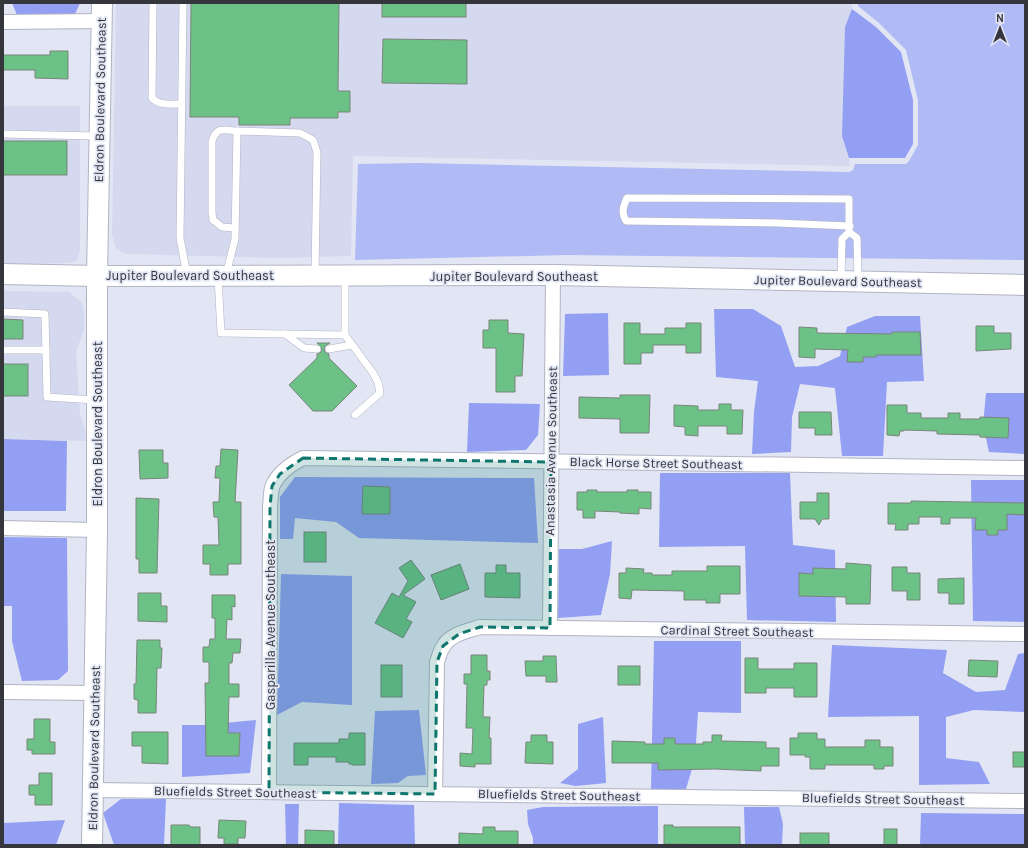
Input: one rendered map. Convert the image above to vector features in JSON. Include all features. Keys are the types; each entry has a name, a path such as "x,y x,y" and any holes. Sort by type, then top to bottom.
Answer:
{"street":[{"path":"3,22 102,12"},
{"name":"Eldron Boulevard Southeast","path":"92,845 97,530 97,276 102,12"},
{"name":"Jupiter Boulevard Southeast","path":"3,274 97,276 553,275 1025,285"},
{"name":"Anastasia Avenue Southeast","path":"550,628 553,275"},
{"name":"Black Horse Street Southeast","path":"290,465 303,458 1025,468"},
{"name":"Gasparilla Avenue Southeast","path":"269,792 270,507 272,486 280,474 290,465"},
{"path":"3,528 97,530"},
{"name":"Cardinal Street Southeast","path":"435,794 437,662 443,646 451,638 480,627 1025,634"},
{"path":"3,692 95,693"},
{"name":"Bluefields Street Southeast","path":"93,790 1025,801"}],"lane":[{"path":"153,3 152,98 156,103 182,104"},
{"path":"183,3 180,238 187,275"},
{"path":"235,228 222,227 213,220 212,141 214,134 221,130 300,133 313,140 317,152 315,275"},
{"path":"237,131 234,246 222,275 221,333 345,335"},
{"path":"3,134 100,136"},
{"path":"849,281 857,238 850,229 849,199 627,198 623,208 623,216 626,221 777,223 850,229"},
{"path":"849,281 842,239 850,229"},
{"path":"345,275 345,335 373,373 378,382 380,393 355,415"},
{"path":"3,312 45,314 47,397 97,400"},
{"path":"285,334 304,348 317,349"},
{"path":"329,350 352,345"},
{"path":"4,350 46,350"}],"highlighted area":[{"path":"303,458 551,462 550,628 480,627 459,634 443,646 437,662 435,794 269,792 270,507 272,486 280,474"}],"shaded area":[{"path":"12,3 80,3 75,14 17,15"},
{"path":"116,3 852,3 849,166 353,156 351,256 284,258 127,254 116,249 112,235"},
{"path":"858,3 1025,3 1025,260 567,255 355,260 358,164 417,163 849,172 853,170 855,164 906,164 918,145 918,100 906,50 879,23 858,6"},
{"path":"852,9 876,27 901,52 913,100 913,144 905,158 849,158 842,136 845,27"},
{"path":"3,106 80,106 80,250 77,261 67,263 3,264"},
{"path":"3,291 69,292 82,303 84,329 76,352 80,415 85,428 86,441 3,439"},
{"path":"714,309 753,309 781,326 795,367 818,366 840,356 847,327 875,316 920,316 924,381 887,382 883,456 842,456 835,388 800,384 792,417 791,452 752,454 754,412 758,381 716,377"},
{"path":"608,313 609,375 563,376 565,314"},
{"path":"986,393 1025,393 1025,454 989,452 983,425"},
{"path":"469,403 540,404 538,435 526,450 467,452"},
{"path":"3,439 67,441 66,511 3,511"},
{"path":"660,473 790,473 793,545 835,550 836,622 747,620 745,546 659,547"},
{"path":"295,477 534,478 538,543 359,538 336,522 295,518 293,539 280,539 280,497"},
{"path":"971,480 1025,480 1025,622 973,621"},
{"path":"3,537 67,538 68,671 58,680 22,681 12,641 12,606 3,606"},
{"path":"612,541 610,574 601,615 558,618 559,549 582,549"},
{"path":"281,574 352,576 352,705 302,702 277,715"},
{"path":"654,641 741,641 741,713 698,712 695,759 686,789 651,789"},
{"path":"832,645 947,650 943,673 976,692 1005,690 1018,654 1025,653 1025,712 974,710 946,717 946,758 979,762 990,784 919,785 919,716 828,717"},
{"path":"419,710 426,775 408,776 398,783 371,784 375,711"},
{"path":"603,717 606,783 576,786 560,783 578,769 578,724"},
{"path":"256,720 250,773 182,777 182,725 203,725"},
{"path":"121,799 166,799 164,845 114,845 103,813"},
{"path":"339,803 414,805 415,845 338,845"},
{"path":"285,804 299,804 298,845 286,845"},
{"path":"658,806 658,845 533,845 533,838 528,824 527,810 543,807"},
{"path":"744,807 779,807 783,824 782,845 745,845"},
{"path":"921,813 1025,814 1025,845 920,845"},
{"path":"65,820 56,845 3,845 4,823"}],"building":[{"path":"191,3 339,3 338,91 350,91 350,112 338,112 338,118 290,118 290,125 239,125 239,117 190,117"},
{"path":"382,3 466,3 466,17 382,17"},
{"path":"383,39 467,40 467,84 382,83"},
{"path":"50,51 68,51 68,79 35,78 35,70 3,70 3,55 50,55"},
{"path":"3,141 67,141 67,175 3,175"},
{"path":"3,319 23,320 23,339 3,339"},
{"path":"489,320 508,320 508,333 524,334 522,376 515,376 515,392 496,392 496,348 483,348 483,330 489,330"},
{"path":"624,323 640,323 640,334 665,334 665,328 686,328 686,323 701,323 701,353 686,353 686,345 653,345 653,353 641,353 641,364 624,364"},
{"path":"976,326 994,326 994,333 1011,333 1011,349 976,351"},
{"path":"799,327 817,328 817,333 892,334 892,332 920,332 921,355 876,355 876,357 863,357 863,362 847,362 848,350 815,349 815,358 799,357"},
{"path":"317,343 330,343 324,347 325,352 329,354 329,358 357,386 332,411 313,411 289,385 317,358 317,354 321,352 322,349"},
{"path":"3,364 28,364 28,396 3,396"},
{"path":"620,395 650,395 649,433 620,433 620,419 579,418 579,397 620,398"},
{"path":"719,404 731,404 731,410 743,410 742,434 727,434 727,426 698,426 698,436 685,435 685,427 674,426 674,405 698,406 698,410 719,410"},
{"path":"887,405 907,405 907,413 921,413 921,418 948,418 948,413 960,413 960,419 980,419 980,417 1009,418 1008,438 980,437 980,435 937,434 937,431 904,430 900,431 899,436 887,435"},
{"path":"799,412 831,412 832,435 815,435 815,428 799,428"},
{"path":"221,449 238,450 235,502 241,502 241,564 228,564 228,575 210,575 210,564 203,564 203,545 219,545 218,517 214,517 213,502 219,502 220,478 215,478 216,466 220,466"},
{"path":"139,450 163,450 163,463 168,463 168,478 140,479"},
{"path":"363,486 390,487 390,514 362,514"},
{"path":"587,490 597,490 597,492 627,492 627,490 638,490 638,492 651,492 651,509 639,508 639,514 595,511 595,518 583,518 583,510 577,510 577,492 587,492"},
{"path":"817,493 829,493 829,519 822,519 819,525 815,519 800,519 800,502 817,502"},
{"path":"136,498 159,499 157,573 139,573 139,559 136,559"},
{"path":"911,501 1025,503 1025,515 1007,514 1007,530 998,530 998,535 987,535 987,530 975,530 976,518 950,518 950,524 941,524 941,517 919,517 919,524 908,524 908,530 895,530 896,524 888,524 888,503 911,503"},
{"path":"304,532 326,532 326,562 304,562"},
{"path":"411,560 425,579 403,595 416,602 406,619 412,622 403,638 375,623 392,593 399,597 408,581 399,568"},
{"path":"846,563 871,565 870,604 846,604 846,597 799,596 799,573 813,574 813,568 846,569"},
{"path":"460,564 469,589 441,600 431,575"},
{"path":"496,565 506,565 506,573 520,573 520,598 485,597 485,573 496,573"},
{"path":"707,566 740,566 740,594 720,594 720,603 706,603 706,600 684,600 684,591 632,590 631,599 619,598 619,573 626,573 626,568 644,569 643,573 652,573 652,575 672,575 672,571 707,571"},
{"path":"892,567 907,567 907,573 920,573 920,600 907,600 907,591 892,591"},
{"path":"964,578 964,604 949,604 949,593 938,593 938,579"},
{"path":"138,593 161,593 161,606 167,606 167,622 138,621"},
{"path":"212,595 235,595 235,607 232,606 232,620 227,619 226,639 241,639 240,653 233,653 232,663 229,663 229,684 239,684 239,697 229,697 228,733 240,733 239,756 206,756 205,683 209,683 209,662 203,662 203,647 209,647 210,639 215,639 215,618 212,618"},
{"path":"137,640 160,640 160,648 162,648 161,668 157,668 156,713 138,713 138,700 134,699 134,684 136,684"},
{"path":"471,655 487,655 487,671 490,671 490,680 487,680 487,685 484,685 483,717 490,717 489,738 491,738 491,764 475,764 475,767 460,766 460,753 472,754 473,728 466,728 467,684 464,684 464,674 471,674"},
{"path":"543,656 556,656 557,682 546,682 546,676 526,676 525,661 543,661"},
{"path":"745,658 758,658 758,669 794,669 794,663 817,663 817,697 794,697 794,688 766,688 766,693 745,693"},
{"path":"969,660 998,661 997,677 968,676"},
{"path":"381,665 402,665 402,697 381,697"},
{"path":"618,666 640,666 640,685 618,685"},
{"path":"34,719 50,719 50,742 55,742 55,754 32,754 32,750 27,750 27,739 34,739"},
{"path":"132,732 168,732 168,764 142,763 142,746 132,746"},
{"path":"349,733 365,733 365,765 352,765 349,764 349,762 336,762 336,757 308,757 308,765 294,765 294,743 339,743 339,739 349,739"},
{"path":"798,733 817,733 817,739 825,739 825,747 865,747 865,740 880,740 880,747 893,747 893,766 884,766 884,769 874,769 874,765 825,765 825,769 810,769 810,757 805,757 805,755 790,755 790,738 798,738"},
{"path":"531,735 547,735 547,742 553,742 553,764 525,763 526,742 531,742"},
{"path":"712,735 722,735 721,741 766,742 766,748 779,748 779,766 761,766 761,771 715,769 658,770 658,763 612,763 612,741 664,744 664,738 675,738 675,744 703,744 703,742 712,742"},
{"path":"1013,752 1025,752 1025,767 1013,767"},
{"path":"39,773 52,773 52,805 35,805 35,795 29,795 29,785 39,785"},
{"path":"219,820 246,821 245,838 238,838 238,844 224,844 224,838 218,838"},
{"path":"171,825 189,825 191,827 200,827 200,845 171,845"},
{"path":"664,825 673,825 673,827 740,827 740,845 664,844"},
{"path":"483,827 495,827 495,831 518,831 518,845 459,845 459,833 483,834"},
{"path":"884,829 897,829 897,845 884,845"},
{"path":"305,830 334,831 334,845 305,845"},
{"path":"800,833 829,833 829,845 800,845"}]}
